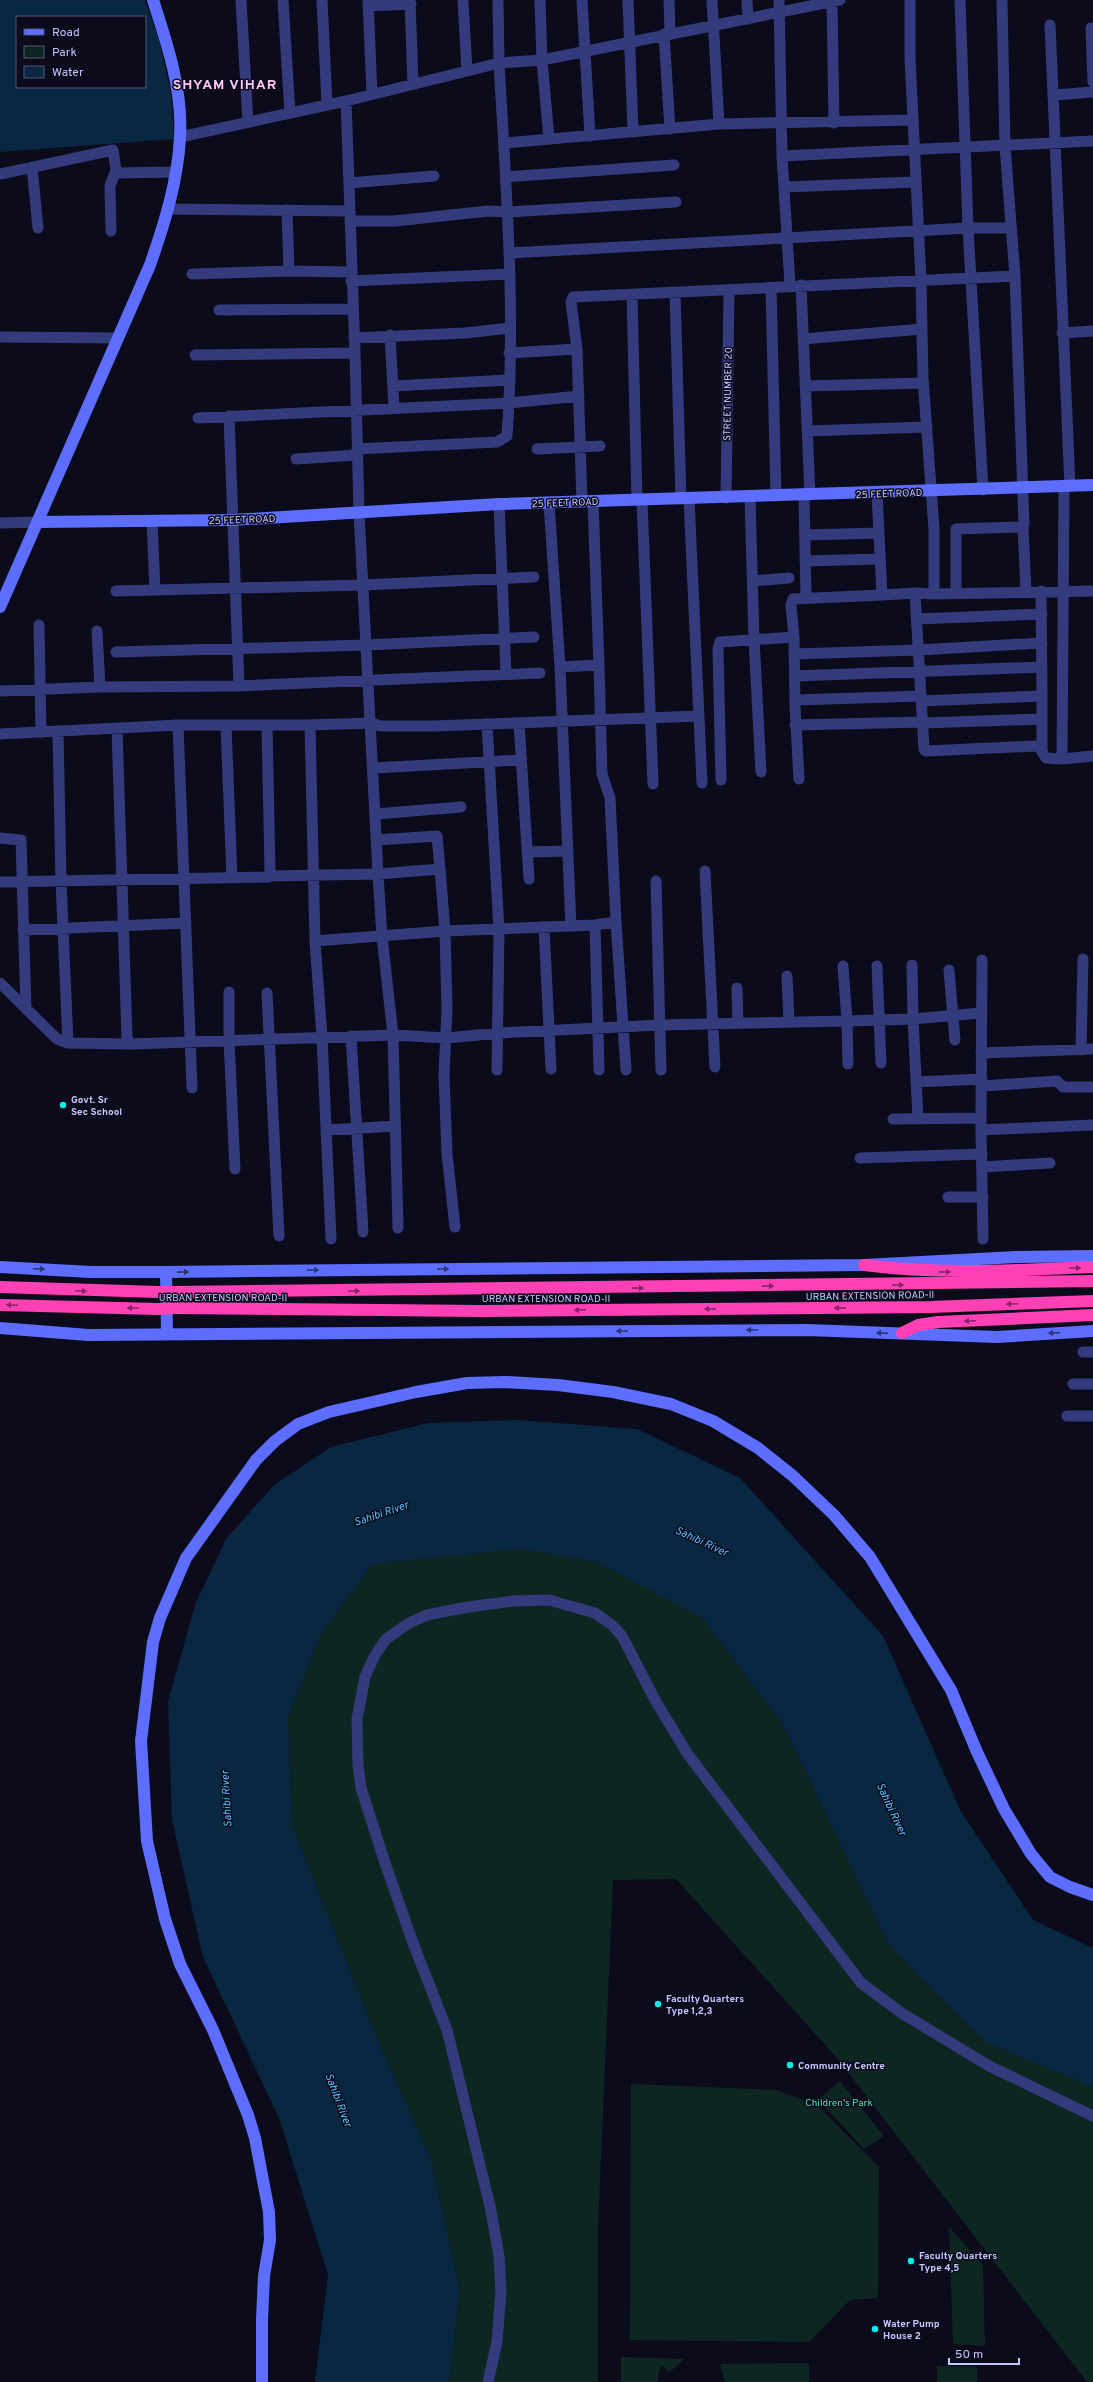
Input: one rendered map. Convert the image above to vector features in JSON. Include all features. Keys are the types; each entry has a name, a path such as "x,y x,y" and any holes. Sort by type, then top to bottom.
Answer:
{"highway":[{"path":"864,1265 906,1271 946,1272 1093,1267"},
{"name":"URBAN EXTENSION ROAD-II","path":"0,1287 112,1292 175,1292 1093,1281"},
{"name":"URBAN EXTENSION ROAD-II","path":"0,1305 107,1308 512,1311 930,1307 1093,1300"},
{"path":"902,1333 918,1326 938,1322 1093,1315"}],"street":[{"path":"0,607 150,265 168,209 180,137 174,74 153,0"},
{"path":"241,0 248,122"},
{"path":"283,0 290,112"},
{"path":"322,0 327,104"},
{"path":"463,0 467,71"},
{"path":"296,459 358,452 497,442 507,436 509,403 510,253 499,63 498,0"},
{"path":"540,0 542,60 549,139"},
{"path":"582,0 590,136"},
{"path":"628,0 633,132"},
{"path":"669,0 667,34 670,129"},
{"path":"712,0 719,124"},
{"path":"747,0 748,19"},
{"path":"779,0 782,156 787,239 796,285 803,339 807,431 807,495 805,535 806,598"},
{"path":"910,0 915,182 921,280 924,383 932,492 934,594"},
{"path":"960,0 968,228 983,490"},
{"path":"1002,0 1005,146 1010,228 1015,276 1024,488 1023,526 1026,592"},
{"path":"180,137 346,101 499,63 542,60 835,1 834,122"},
{"path":"372,94 368,3 410,2 413,84"},
{"path":"1050,25 1057,143 1067,487 1062,591 1062,758"},
{"path":"1092,28 1093,82"},
{"path":"1054,95 1093,92"},
{"path":"346,101 359,513 382,936 393,1035 398,1228"},
{"path":"504,143 719,124 782,124 913,120"},
{"path":"782,156 1093,141"},
{"path":"0,174 113,150 115,173 110,191 111,231"},
{"path":"506,177 674,165"},
{"path":"32,167 38,228"},
{"path":"115,173 175,172"},
{"path":"349,183 434,176"},
{"path":"784,187 915,182"},
{"path":"168,209 287,210 395,221 488,211 508,212 676,202"},
{"path":"287,210 289,271"},
{"path":"510,253 787,239 918,230 1010,228"},
{"path":"192,274 289,271 351,276 510,274"},
{"path":"626,1070 616,922 610,798 602,774 602,721 599,665 588,502 580,447 577,350 571,302 573,297 771,288 796,285 1015,276"},
{"path":"771,288 776,496"},
{"name":"STREET NUMBER 20","path":"726,498 729,290"},
{"path":"676,292 685,499 702,783"},
{"path":"632,295 653,784"},
{"path":"219,310 353,309"},
{"path":"354,338 465,333 510,328"},
{"path":"803,339 922,329"},
{"path":"0,331 0,337 118,338"},
{"path":"1062,333 1093,331"},
{"path":"390,336 394,407"},
{"path":"509,353 577,350"},
{"path":"195,355 355,353"},
{"path":"393,386 509,380"},
{"path":"805,386 924,383"},
{"path":"198,418 394,407 509,403 579,396"},
{"path":"230,416 232,520 239,649 239,686"},
{"path":"807,431 927,427"},
{"path":"537,449 600,446"},
{"name":"25 FEET ROAD","path":"38,522 232,520 499,504 932,492 1093,485"},
{"path":"877,493 882,595"},
{"path":"750,497 754,639 761,772"},
{"path":"549,503 560,667 571,926"},
{"path":"499,504 506,674"},
{"path":"152,521 155,590"},
{"path":"0,523 38,522"},
{"path":"956,593 956,529 1023,526"},
{"path":"805,535 879,533"},
{"path":"805,561 880,559"},
{"path":"116,591 364,585 534,577"},
{"path":"753,581 789,578"},
{"path":"800,779 795,725 792,601 806,598 915,593 934,594 1093,591"},
{"path":"1041,592 1042,752"},
{"path":"915,593 924,749 928,752 1035,746 1040,748 1046,758 1093,756"},
{"path":"916,619 1042,614"},
{"path":"39,625 41,733"},
{"path":"97,631 100,687"},
{"path":"116,652 366,645 534,637"},
{"path":"721,780 718,645 722,641 794,637"},
{"path":"794,654 918,650 1042,643"},
{"path":"560,667 599,665"},
{"path":"794,676 1042,667"},
{"path":"0,691 100,687 239,686 540,673"},
{"path":"795,700 1042,696"},
{"path":"0,734 117,730 178,725 310,725 371,723 380,726 602,721 699,716"},
{"path":"795,725 1042,719"},
{"path":"519,723 529,880"},
{"path":"487,724 499,929 497,1070"},
{"path":"178,725 192,1088"},
{"path":"226,725 232,878"},
{"path":"267,725 269,876"},
{"path":"310,725 315,941 327,1130 331,1239"},
{"path":"117,730 127,1038 130,1044"},
{"path":"58,731 61,882 68,1042"},
{"path":"374,768 521,760"},
{"path":"376,814 461,807"},
{"path":"376,840 436,836 445,931 447,1038 444,1075 447,1146 455,1227"},
{"path":"0,838 21,840 21,881 26,1009"},
{"path":"527,852 568,851"},
{"path":"0,882 314,876 378,874 440,869"},
{"path":"705,871 715,1067"},
{"path":"656,881 661,1070"},
{"path":"315,941 445,931 595,925 616,922"},
{"path":"23,930 186,923"},
{"path":"595,925 599,1070"},
{"path":"544,927 551,1069"},
{"path":"1081,1050 1083,959"},
{"path":"982,960 981,1053 983,1082 981,1130 983,1239"},
{"path":"912,964 918,1118"},
{"path":"843,966 848,1064"},
{"path":"877,966 882,1063"},
{"path":"949,970 955,1040"},
{"path":"787,976 789,1022"},
{"path":"0,983 53,1036 68,1042 130,1044 270,1038 393,1035 447,1038 498,1033 660,1024 913,1019 981,1013"},
{"path":"737,988 738,1023"},
{"path":"229,992 229,1040 235,1170"},
{"path":"267,992 279,1236"},
{"path":"350,1036 363,1232"},
{"path":"981,1053 1093,1049"},
{"path":"916,1082 1057,1080 1063,1087 1093,1087"},
{"path":"893,1119 981,1118"},
{"path":"981,1130 1093,1125"},
{"path":"327,1130 395,1126"},
{"path":"860,1158 982,1154"},
{"path":"982,1167 1050,1163"},
{"path":"948,1197 983,1197"},
{"path":"0,1267 91,1272 166,1272 864,1265 1016,1257 1093,1256"},
{"path":"166,1272 167,1334"},
{"path":"0,1328 88,1335 807,1330 997,1337 1093,1331"},
{"path":"262,2382 262,2319 264,2276 270,2240 269,2212 255,2138 248,2115 213,2030 180,1964 165,1919 147,1847 141,1741 153,1642 160,1618 186,1558 256,1460 275,1441 298,1424 325,1413 402,1395 467,1383 506,1382 558,1385 613,1392 671,1404 713,1421 758,1448 793,1476 834,1515 870,1557 951,1690 977,1752 1004,1809 1031,1854 1050,1876 1070,1887 1093,1895"},
{"path":"1073,1384 1093,1384"},
{"path":"1067,1416 1093,1416"},
{"path":"488,2382 497,2342 501,2291 499,2256 490,2206 447,2030 412,1943 385,1863 361,1788 358,1764 357,1719 365,1677 375,1656 386,1639 409,1623 427,1615 468,1607 514,1601 548,1600 595,1613 612,1625 622,1636 655,1700 687,1753 861,1983 903,2014 985,2064 1093,2116"}],"green space":[{"path":"521,1549 597,1562 702,1618 783,1725 888,1944 985,2042 1093,2087 1093,2382 1087,2382 837,2058 676,1879 613,1880 598,2228 598,2382 449,2382 460,2292 431,2159 375,2033 292,1825 288,1717 321,1634 373,1564"},
{"name":"Children's Park","path":"840,2081 884,2136 864,2149 818,2100"},
{"path":"631,2084 777,2090 818,2106 879,2167 878,2298 850,2300 809,2342 630,2340"},
{"path":"949,2227 983,2265 985,2346 953,2344"},
{"path":"621,2357 684,2359 670,2372 661,2366 658,2375 658,2382 621,2382"},
{"path":"809,2363 809,2382 725,2382 720,2364"},
{"path":"937,2366 977,2367 977,2382 937,2382"}],"water":[{"path":"0,0 145,0 159,40 171,94 174,139 0,152"},
{"name":"Sahibi River","path":"518,1420 637,1429 740,1478 883,1636 961,1812 1033,1920 1093,1948 1093,2087 985,2042 888,1944 783,1725 702,1618 597,1562 521,1549 373,1564 321,1634 288,1717 292,1825 375,2033 431,2159 460,2292 449,2382 315,2382 328,2275 279,2118 203,1957 172,1820 168,1702 195,1605 226,1539 274,1485 331,1447 428,1423"}],"place":[{"name":"Govt. Sr Sec School","path":"63,1105"},
{"name":"Faculty Quarters Type 1,2,3","path":"658,2004"},
{"name":"Community Centre","path":"790,2065"},
{"name":"Faculty Quarters Type 4,5","path":"911,2261"},
{"name":"Water Pump House 2","path":"875,2329"}],"district":[{"name":"SHYAM VIHAR","path":"225,84"}]}
